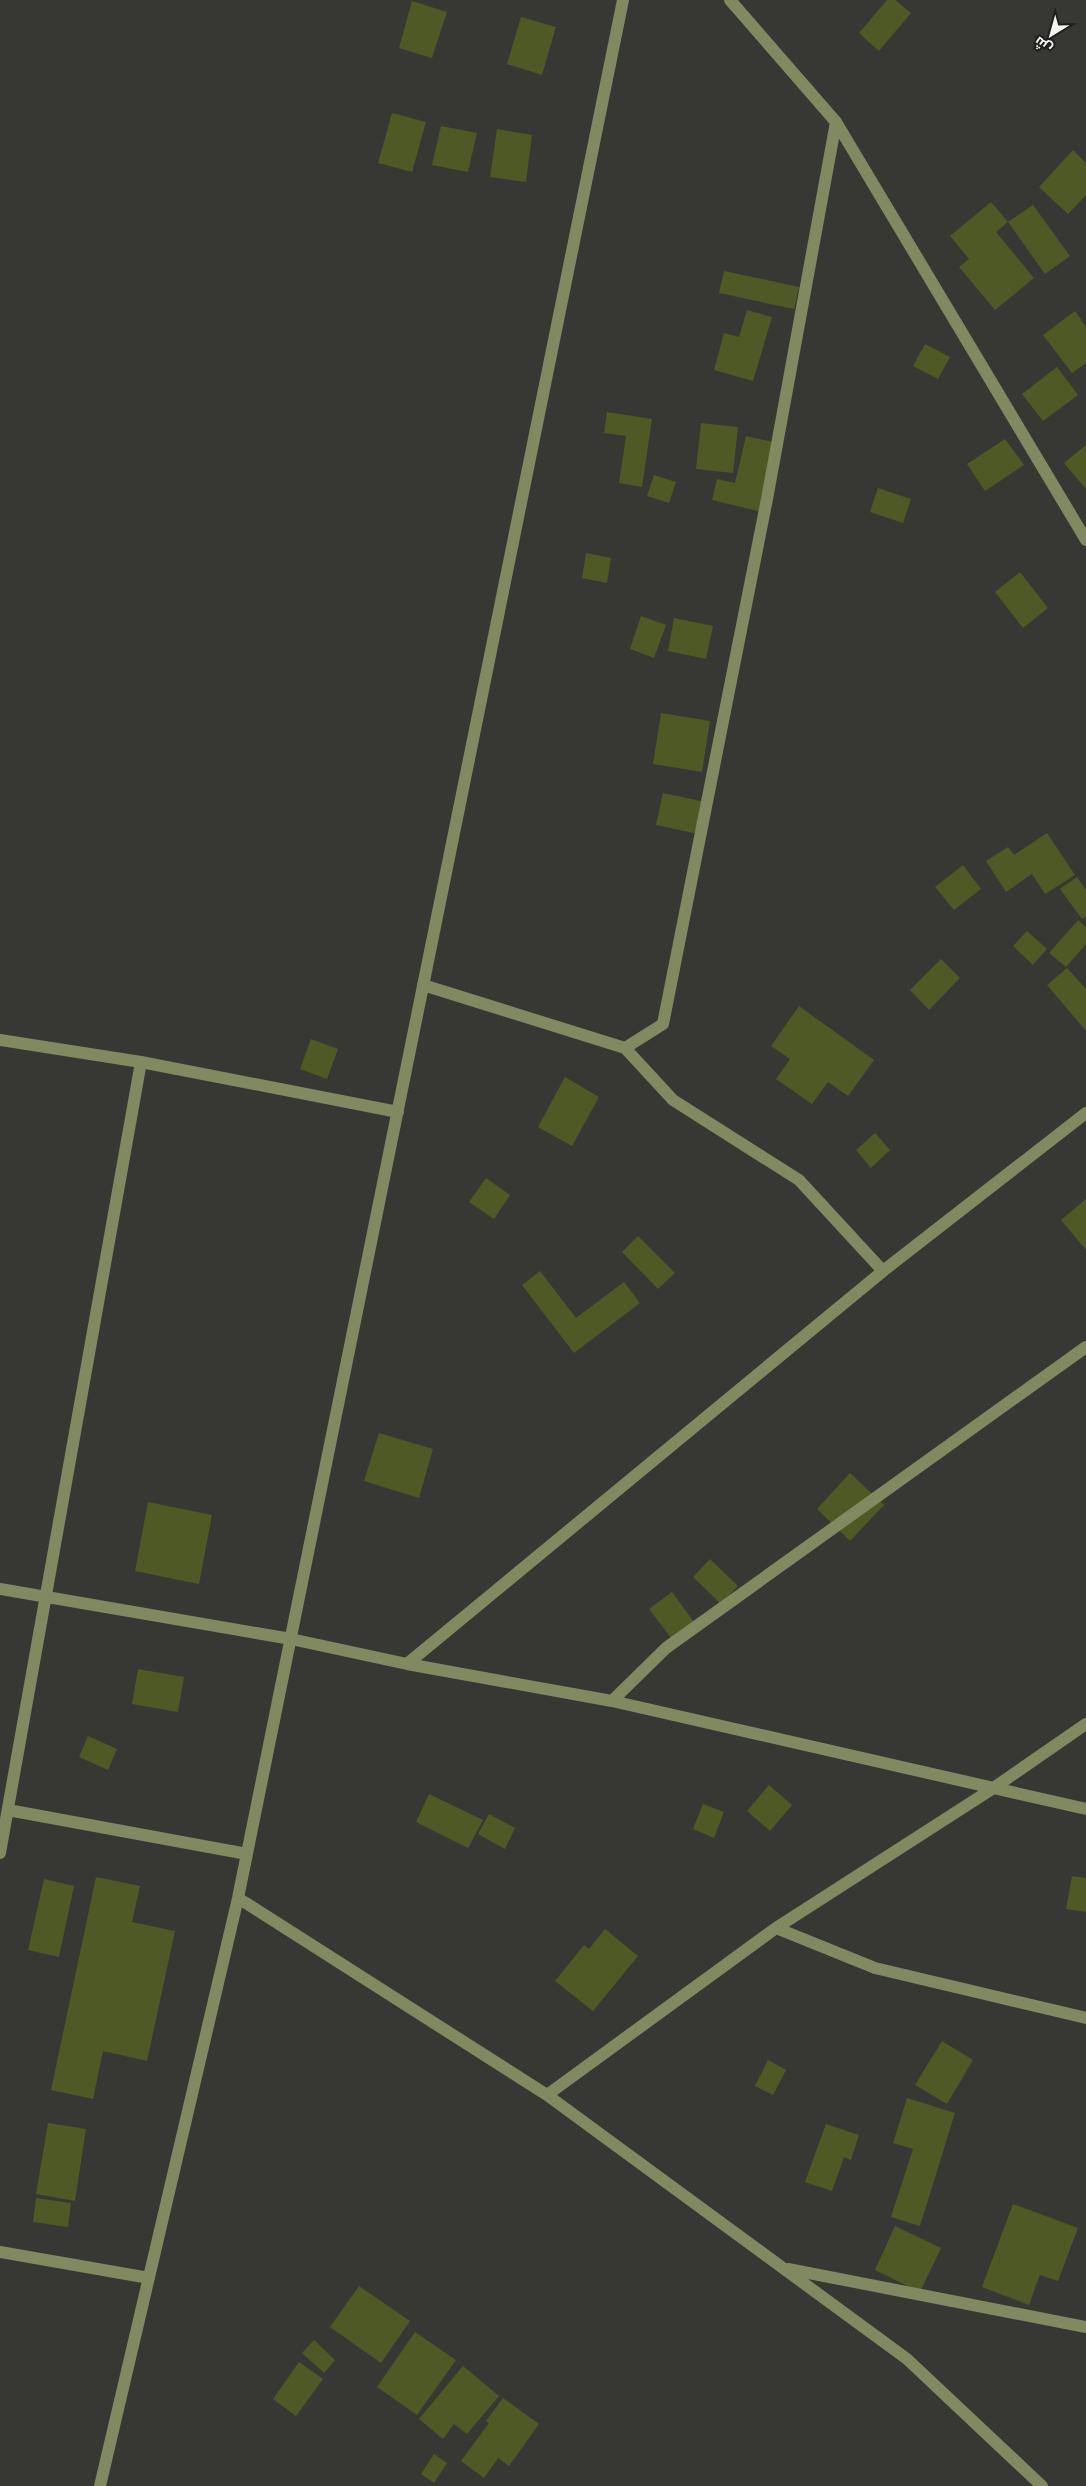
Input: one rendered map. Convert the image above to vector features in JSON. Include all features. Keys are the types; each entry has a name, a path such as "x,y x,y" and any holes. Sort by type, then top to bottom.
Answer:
{"street":[{"path":"100,2486 238,1898 623,0"},
{"path":"730,0 836,122 1086,540"},
{"path":"625,1048 663,1024 767,499 836,122"},
{"path":"423,985 625,1048 673,1100 799,1180 883,1271"},
{"path":"0,1040 140,1062 398,1112"},
{"path":"0,1853 140,1062"},
{"path":"407,1664 883,1271 1086,1113"},
{"path":"612,1701 666,1648 1086,1347"},
{"path":"0,1589 291,1639 407,1664 612,1701 1086,1809"},
{"path":"547,2095 776,1928 992,1789 1086,1724"},
{"path":"8,1810 247,1854"},
{"path":"238,1898 547,2095 907,2359 1042,2486"},
{"path":"776,1928 875,1968 1086,2018"},
{"path":"0,2252 149,2278"},
{"path":"783,2268 1086,2327"}],"building":[{"path":"887,0 895,0 911,13 879,51 859,33"},
{"path":"412,1 447,12 432,58 399,48"},
{"path":"521,17 556,27 542,75 507,64"},
{"path":"392,113 426,122 412,172 378,163"},
{"path":"441,126 477,133 468,172 432,165"},
{"path":"497,129 532,135 526,182 490,177"},
{"path":"1073,150 1086,163 1086,195 1068,214 1039,187"},
{"path":"991,202 1008,222 996,232 1034,278 995,310 959,267 969,259 950,236"},
{"path":"1033,205 1070,256 1045,274 1008,222"},
{"path":"724,271 799,287 794,309 719,293"},
{"path":"747,310 772,317 753,381 714,370 724,333 739,337"},
{"path":"1075,311 1086,327 1086,363 1072,373 1043,335"},
{"path":"925,344 950,357 938,379 913,366"},
{"path":"1057,367 1078,395 1043,421 1022,394"},
{"path":"607,412 652,419 642,487 619,483 626,436 604,433"},
{"path":"701,423 738,427 733,473 696,469"},
{"path":"746,436 782,444 766,513 712,500 717,479 735,483"},
{"path":"1005,439 1024,465 985,491 967,464"},
{"path":"1086,445 1086,487 1085,488 1064,463"},
{"path":"654,475 676,482 669,503 647,496"},
{"path":"878,488 911,499 903,523 870,512"},
{"path":"586,553 611,558 607,583 582,578"},
{"path":"1020,572 1048,608 1023,628 995,592"},
{"path":"641,616 666,625 654,658 630,649"},
{"path":"674,618 713,626 706,659 668,651"},
{"path":"661,713 710,721 702,772 653,764"},
{"path":"663,793 710,803 703,835 656,825"},
{"path":"1047,833 1075,875 1045,894 1032,874 1006,892 986,861 1008,847 1014,855"},
{"path":"963,865 981,889 954,910 935,887"},
{"path":"1077,877 1086,890 1086,917 1082,919 1060,889"},
{"path":"1078,920 1086,927 1086,944 1066,967 1049,953"},
{"path":"1027,931 1047,949 1033,965 1013,946"},
{"path":"941,959 960,978 929,1010 910,990"},
{"path":"1067,968 1086,989 1086,1031 1047,985"},
{"path":"799,1006 874,1060 848,1096 828,1082 812,1104 776,1079 790,1059 771,1046"},
{"path":"311,1039 338,1049 327,1079 300,1069"},
{"path":"565,1077 599,1097 572,1146 538,1127"},
{"path":"875,1133 890,1150 871,1168 856,1150"},
{"path":"486,1178 510,1195 494,1219 469,1202"},
{"path":"1086,1199 1086,1250 1061,1220"},
{"path":"638,1236 675,1273 658,1289 622,1252"},
{"path":"540,1271 576,1318 624,1282 640,1303 574,1353 522,1285"},
{"path":"379,1433 433,1449 419,1498 364,1481"},
{"path":"850,1473 884,1505 850,1541 817,1509"},
{"path":"148,1502 212,1515 199,1584 135,1571"},
{"path":"710,1559 738,1586 721,1604 693,1577"},
{"path":"672,1592 694,1622 672,1639 649,1609"},
{"path":"138,1669 184,1677 178,1712 132,1704"},
{"path":"88,1736 117,1749 108,1770 79,1757"},
{"path":"769,1785 792,1805 770,1831 747,1811"},
{"path":"429,1794 483,1820 468,1848 416,1822"},
{"path":"703,1804 724,1812 714,1838 693,1829"},
{"path":"489,1814 515,1828 505,1849 478,1834"},
{"path":"1072,1876 1086,1878 1086,1912 1066,1909"},
{"path":"96,1877 140,1886 132,1922 175,1931 147,2061 103,2051 93,2099 51,2090"},
{"path":"44,1879 74,1886 59,1957 28,1950"},
{"path":"605,1929 638,1956 593,2011 555,1981 584,1945 589,1949"},
{"path":"942,2041 973,2060 947,2104 915,2085"},
{"path":"768,2060 786,2070 773,2095 755,2086"},
{"path":"907,2098 955,2113 920,2226 891,2217 913,2149 893,2143"},
{"path":"48,2123 86,2129 75,2201 36,2194"},
{"path":"826,2124 859,2135 851,2160 844,2157 832,2191 805,2182"},
{"path":"36,2198 71,2203 68,2227 33,2222"},
{"path":"1013,2204 1078,2228 1058,2281 1040,2275 1029,2305 982,2287"},
{"path":"895,2226 941,2248 920,2292 875,2270"},
{"path":"359,2286 410,2321 381,2363 330,2327"},
{"path":"415,2332 456,2360 417,2415 377,2387"},
{"path":"314,2340 335,2360 324,2373 302,2353"},
{"path":"299,2362 323,2379 296,2416 273,2399"},
{"path":"463,2366 499,2396 467,2434 454,2424 443,2439 419,2419"},
{"path":"503,2398 539,2424 509,2466 498,2458 484,2478 461,2461 489,2423 486,2421"},
{"path":"434,2454 447,2463 434,2483 421,2474"}]}
